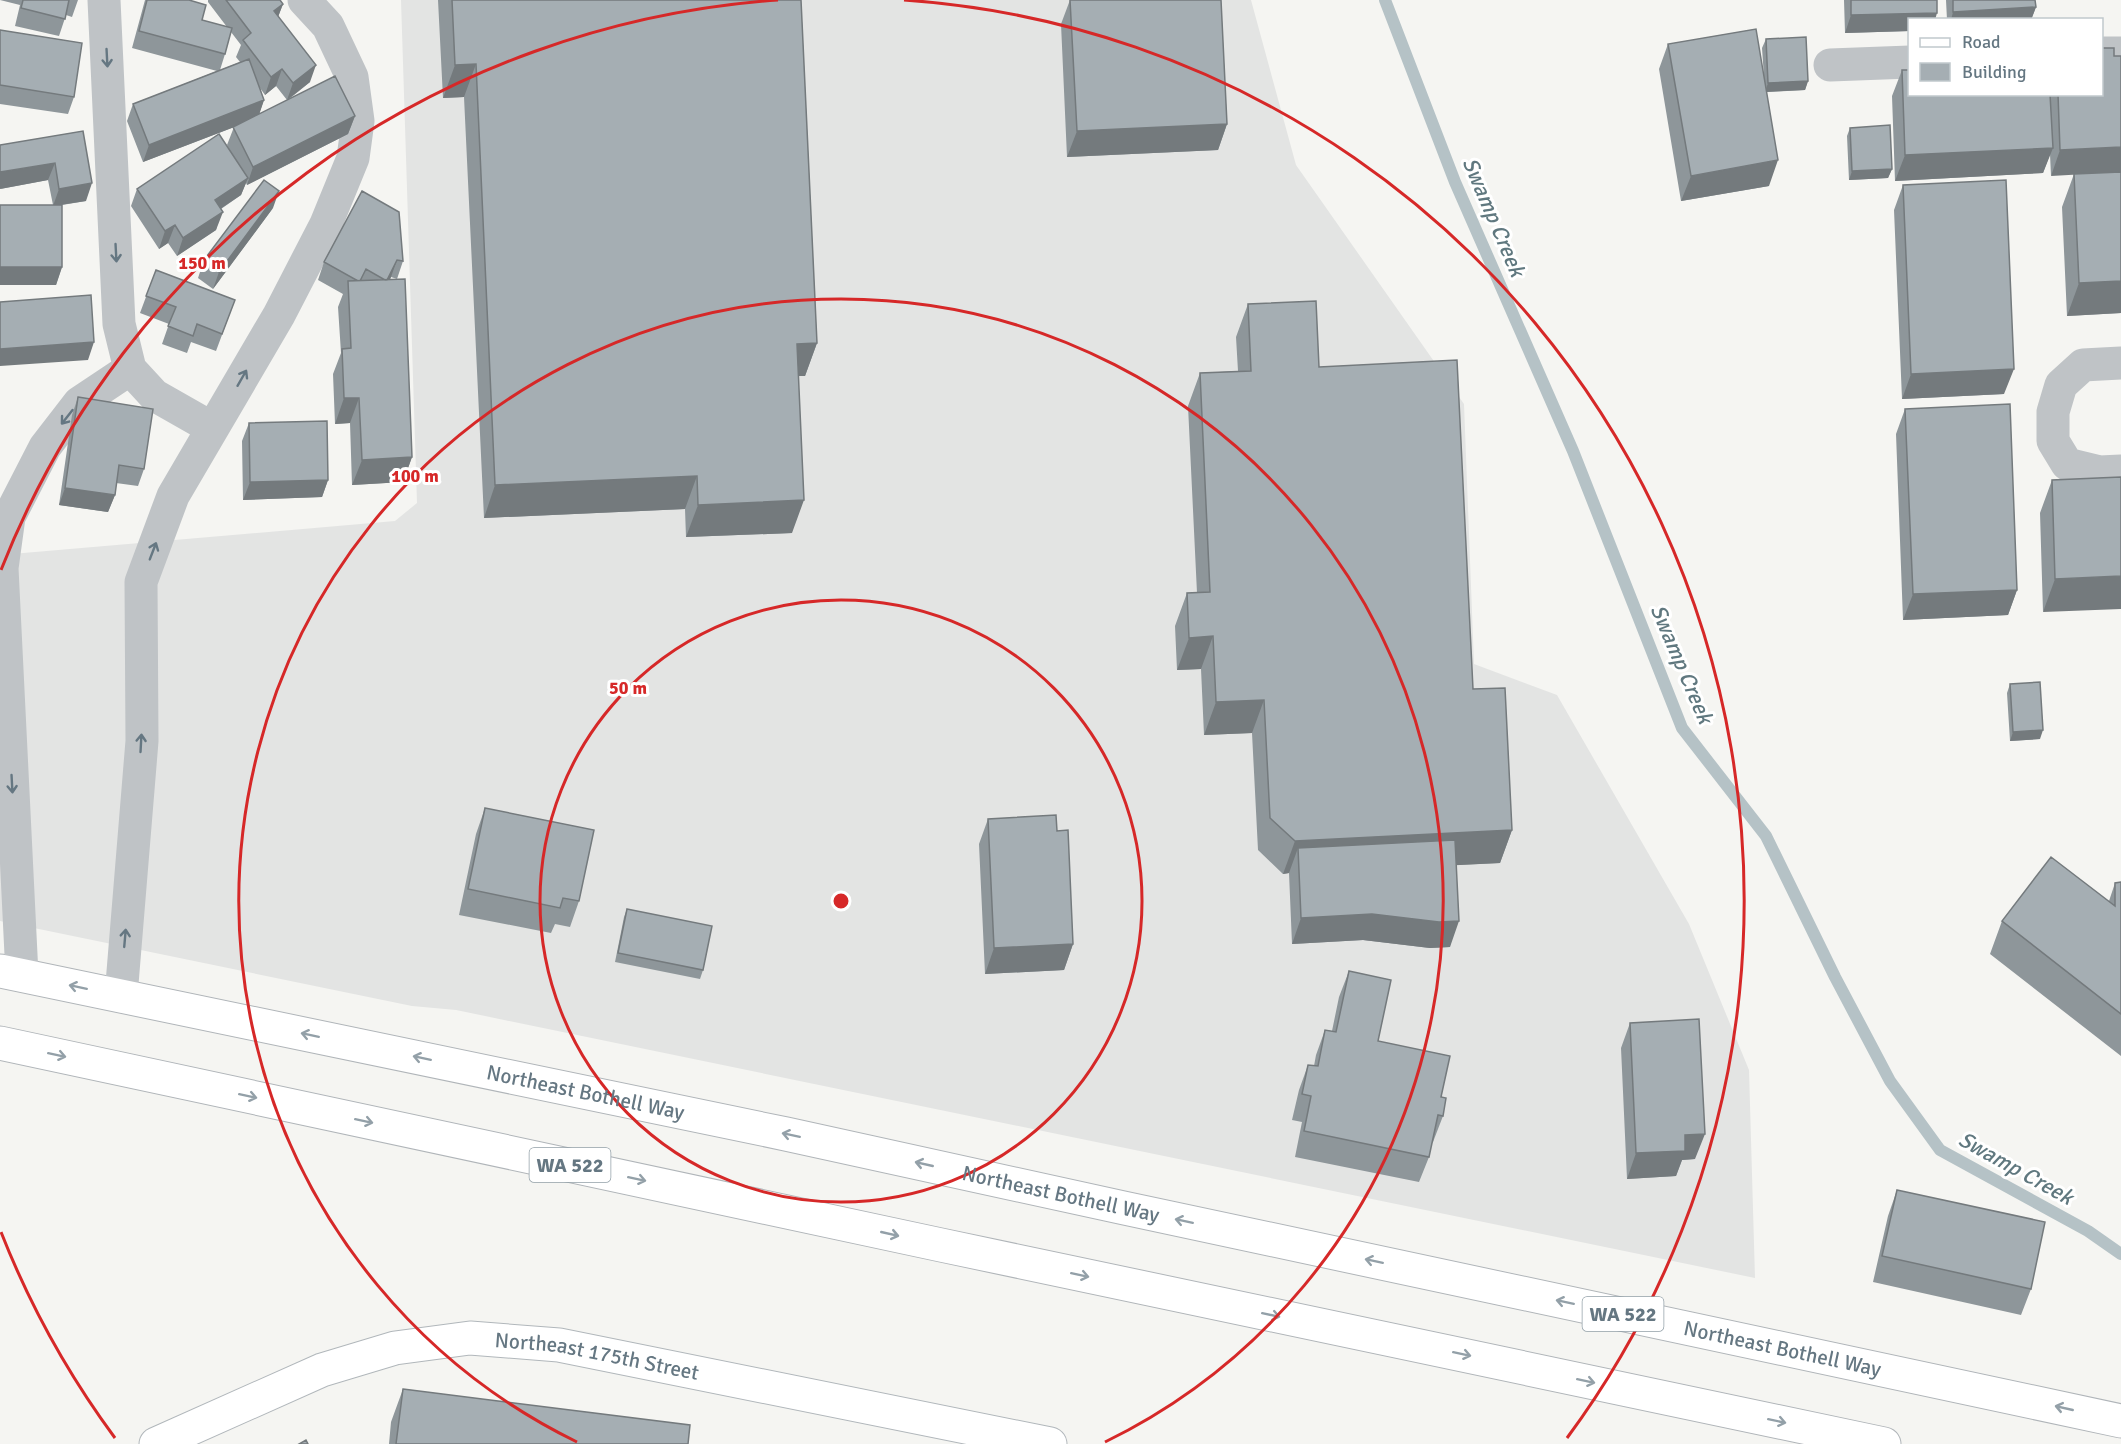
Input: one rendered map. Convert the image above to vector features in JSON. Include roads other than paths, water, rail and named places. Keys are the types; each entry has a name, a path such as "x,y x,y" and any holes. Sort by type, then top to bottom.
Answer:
{"main road":[{"name":"Northeast Bothell Way","path":"11,973 775,1131 2121,1421"},
{"name":"WA 522","path":"0,1043 1884,1444"},
{"name":"Northeast 175th Street","path":"156,1444 322,1370 395,1348 470,1338 558,1345 1050,1444"}],"street":[{"path":"104,0 119,324 130,369 154,395 213,428"},
{"path":"121,996 142,741 141,582 173,496 279,315 326,224 354,158 358,121 352,77 328,26 304,0"},
{"path":"2103,54 2121,53"},
{"path":"1830,65 1908,62"},
{"path":"2121,363 2083,365 2061,385 2053,412 2053,441 2067,464 2100,472 2121,471"},
{"path":"11,973 2,568 9,518 45,447 79,402 130,369"}],"waterway":[{"name":"Swamp Creek","path":"1385,0 1455,182 1573,451 1682,728 1766,836 1835,977 1890,1081 1940,1150 2088,1231 2121,1254"}]}
